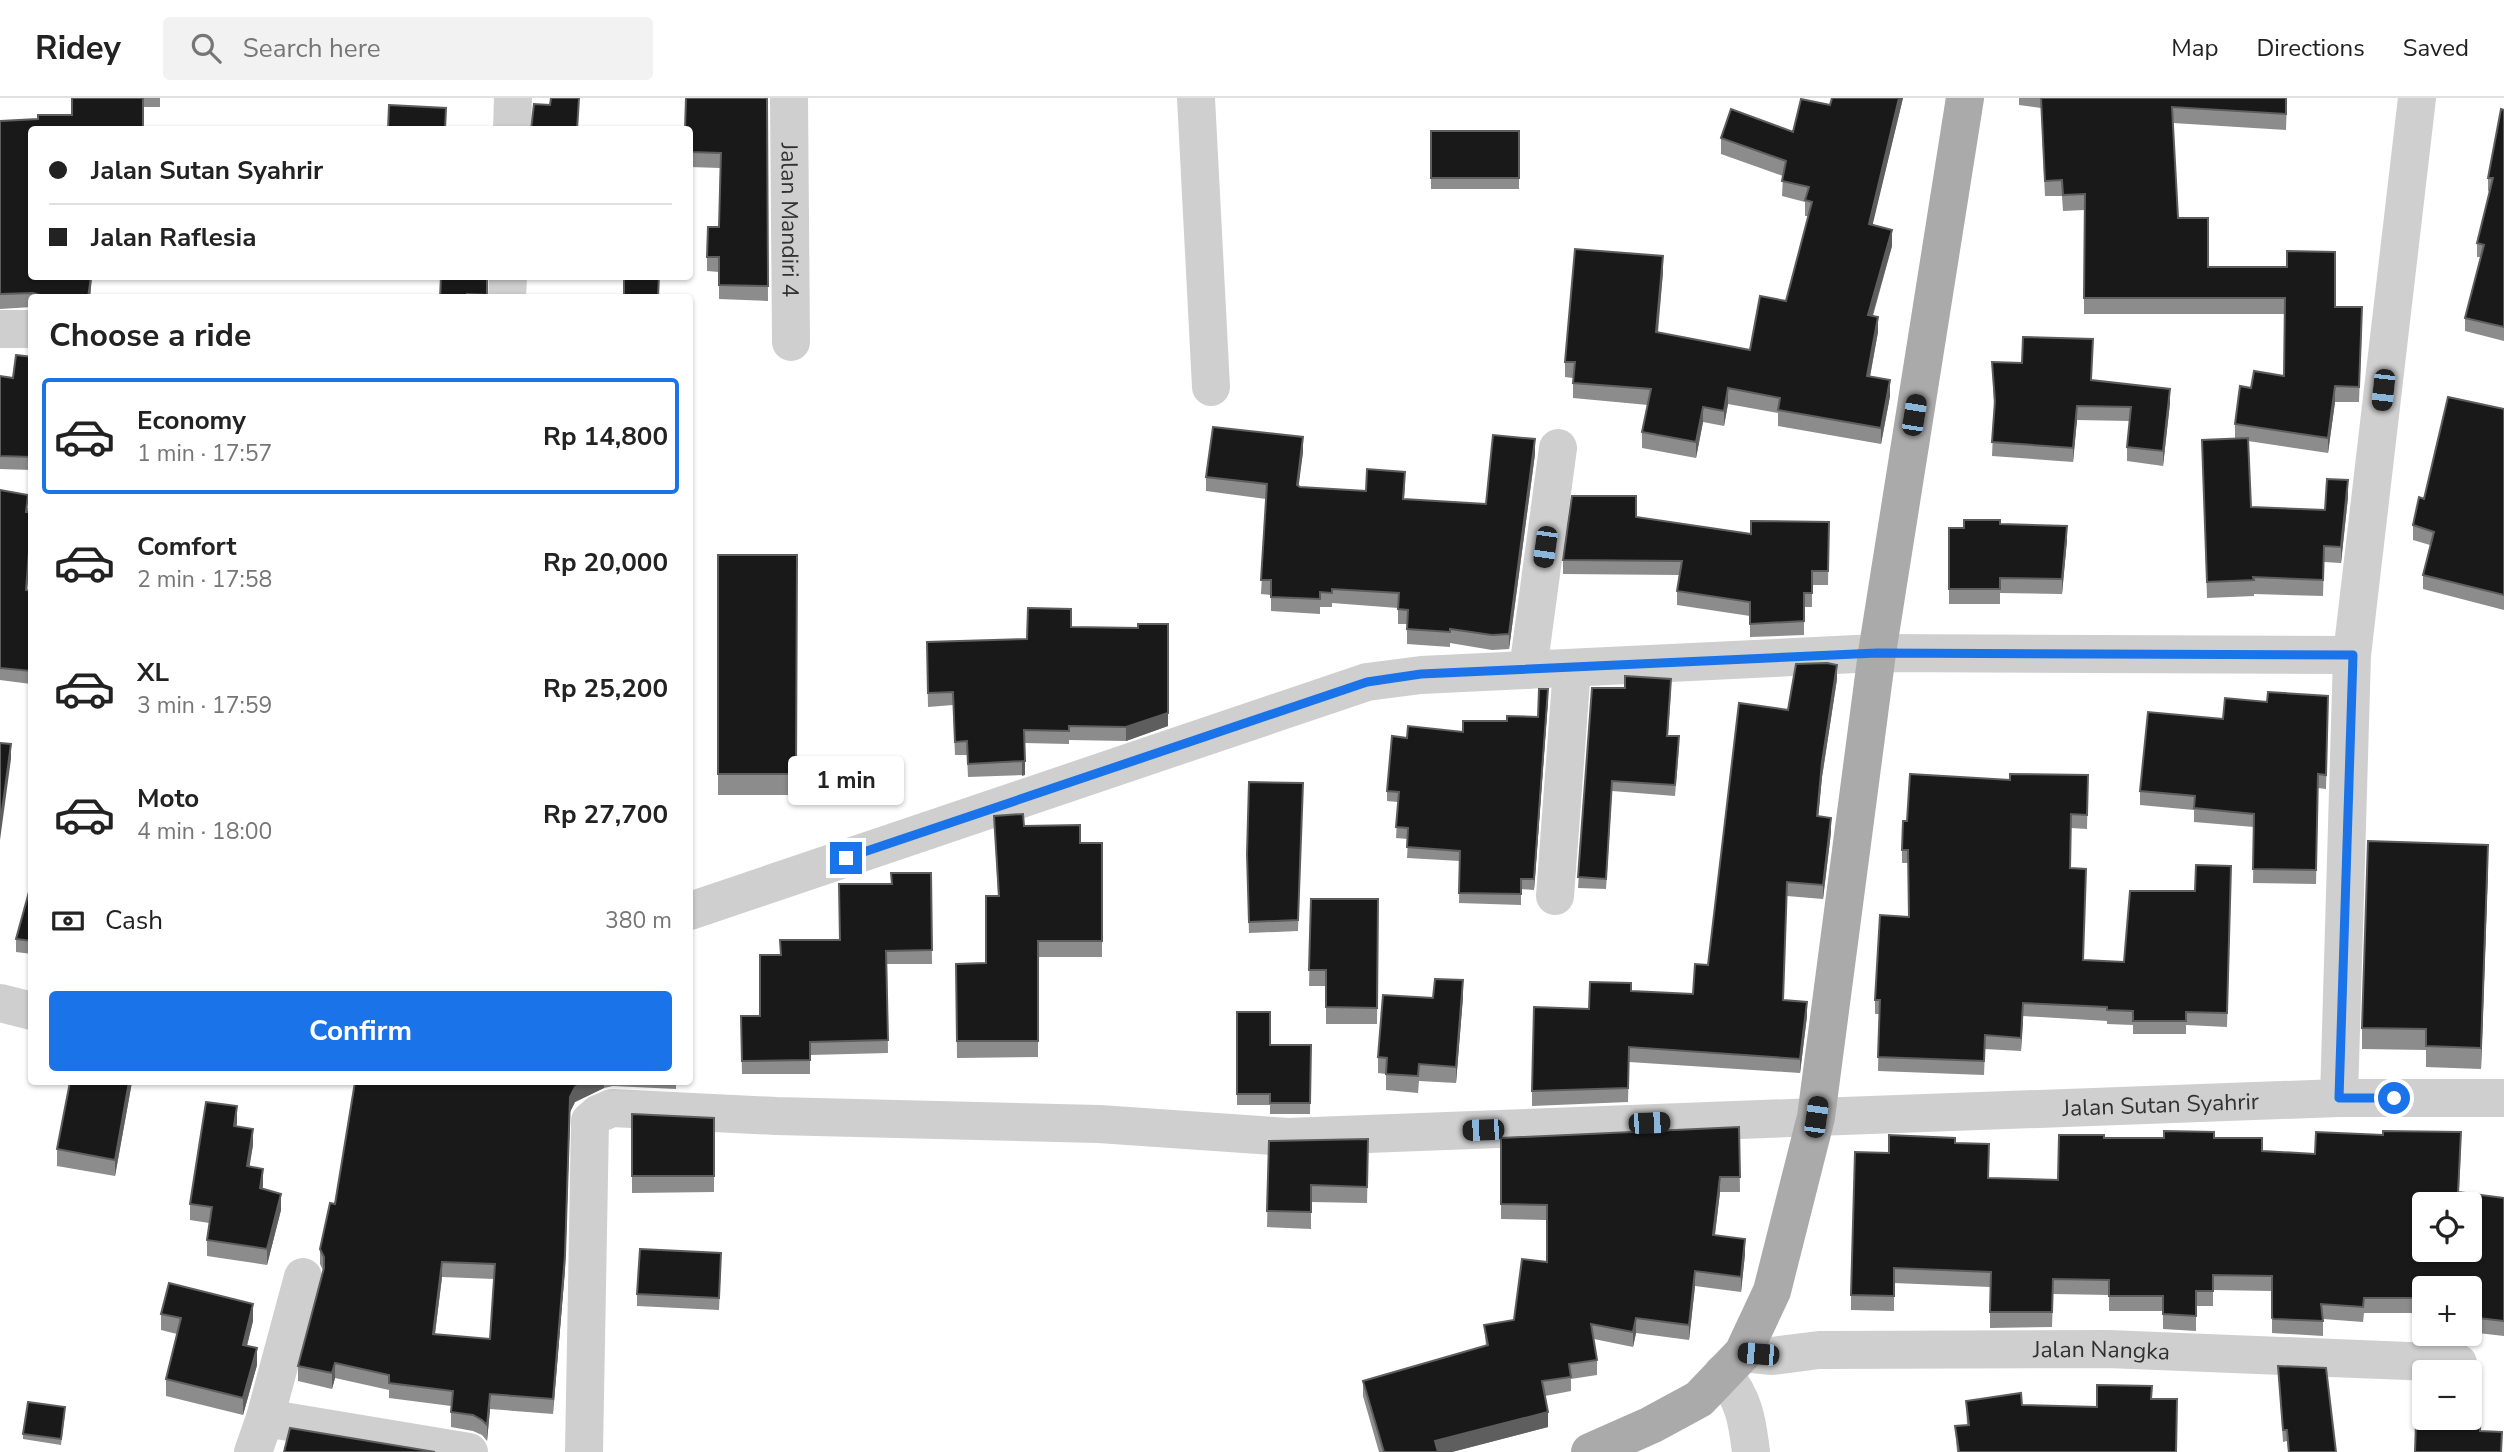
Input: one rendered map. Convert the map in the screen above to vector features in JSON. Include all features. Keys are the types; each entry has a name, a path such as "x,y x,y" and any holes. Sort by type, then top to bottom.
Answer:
{"main road":[{"path":"1590,1452 1651,1425 1699,1399 1733,1363 1772,1291 1816,1117 1877,653 1965,98"}],"street":[{"path":"512,126 513,98"},
{"name":"Jalan Mandiri 4","path":"789,98 791,342"},
{"path":"1196,98 1211,387"},
{"path":"2339,1098 2353,655 2417,98"},
{"path":"0,329 28,329"},
{"path":"1528,670 1558,448"},
{"path":"693,910 1367,682 1421,674 1877,653 2353,655"},
{"path":"1555,896 1572,668"},
{"path":"0,1003 28,1010"},
{"name":"Jalan Sutan Syahrir","path":"584,1452 590,1121 612,1108 776,1116 1099,1124 1288,1137 2339,1098 2504,1098"},
{"path":"303,1277 259,1435 469,1452"},
{"name":"Jalan Nangka","path":"1733,1363 1819,1350 2108,1349 2412,1361"},
{"path":"1733,1363 1751,1452"}],"building":[{"path":"72,98 143,98 143,126 28,126 28,280 90,280 89,294 0,294 0,121 38,119 38,115 72,115"},
{"path":"551,98 579,98 577,126 531,126 534,104 550,105"},
{"path":"686,98 767,98 768,286 719,285 719,257 707,257 708,227 719,227 721,153 693,152 693,126 685,126"},
{"path":"1832,98 1899,98 1869,224 1892,230 1868,315 1878,317 1867,376 1890,380 1881,428 1778,410 1780,398 1728,388 1724,411 1703,407 1696,442 1642,432 1651,389 1573,383 1575,362 1565,362 1575,249 1663,256 1656,332 1750,350 1760,296 1786,301 1812,202 1805,200 1809,187 1782,181 1786,161 1721,138 1731,109 1793,132 1801,99 1830,105"},
{"path":"2041,98 2286,98 2286,114 2172,107 2178,218 2208,218 2208,267 2287,267 2287,251 2335,252 2335,307 2362,307 2359,387 2335,386 2328,438 2235,424 2240,386 2251,388 2254,371 2284,376 2285,298 2084,298 2085,194 2063,195 2062,180 2045,181"},
{"path":"389,105 446,108 445,126 388,126"},
{"path":"2501,109 2504,110 2504,327 2465,318 2484,245 2477,243 2493,178 2488,178"},
{"path":"1431,131 1519,131 1519,178 1431,178"},
{"path":"441,280 487,280 487,294 440,294"},
{"path":"624,280 659,280 658,294 624,294"},
{"path":"2023,337 2093,339 2091,380 2170,389 2163,451 2127,447 2131,407 2077,406 2073,448 1992,442 1995,401 1992,362 2022,363"},
{"path":"16,355 28,356 28,457 0,456 0,376 13,378"},
{"path":"2448,397 2504,409 2504,595 2423,575 2434,532 2413,525 2419,497 2424,499"},
{"path":"1213,427 1303,437 1297,485 1300,487 1366,491 1367,469 1405,472 1403,499 1486,504 1493,435 1535,439 1509,634 1492,635 1450,629 1450,632 1407,629 1408,610 1398,609 1399,593 1332,589 1332,593 1320,592 1320,599 1271,597 1271,580 1261,580 1267,484 1206,477"},
{"path":"2248,438 2251,507 2325,510 2327,479 2348,480 2341,547 2324,546 2323,580 2253,577 2254,580 2207,582 2202,440"},
{"path":"0,490 28,495 28,671 0,668"},
{"path":"1572,496 1636,496 1636,517 1751,534 1751,521 1829,522 1828,571 1812,571 1812,593 1804,593 1804,621 1750,624 1750,602 1677,591 1682,561 1563,560"},
{"path":"1964,520 2067,526 2062,579 2000,578 2000,589 1949,589 1949,528 1964,528"},
{"path":"718,555 797,555 796,774 718,774"},
{"path":"1028,608 1071,609 1071,627 1138,628 1138,624 1168,624 1168,713 1126,727 1069,726 1069,731 1024,730 1025,761 968,764 967,741 955,742 953,692 928,693 927,642 1027,639"},
{"path":"1796,664 1837,665 1822,762 1817,816 1831,818 1823,885 1787,882 1783,1000 1807,1002 1800,1059 1629,1047 1628,1088 1532,1091 1534,1007 1589,1009 1590,982 1631,983 1631,991 1693,994 1695,964 1708,965 1739,703 1788,710"},
{"path":"1625,676 1671,679 1667,736 1679,736 1675,785 1612,781 1606,879 1578,877 1592,688 1625,688"},
{"path":"1539,689 1548,689 1534,879 1521,879 1521,894 1459,893 1460,851 1407,847 1408,828 1396,827 1399,792 1387,791 1392,736 1407,738 1408,726 1463,732 1463,721 1507,721 1507,716 1538,717"},
{"path":"2268,692 2328,696 2326,775 2318,774 2316,870 2253,869 2254,814 2194,808 2195,796 2140,791 2148,712 2223,719 2225,698 2267,702"},
{"path":"0,743 11,744 0,825"},
{"path":"1910,774 2010,780 2010,774 2088,775 2087,815 2071,814 2070,868 2086,869 2083,960 2124,962 2130,891 2195,891 2196,865 2231,866 2227,1013 2186,1012 2186,1021 2133,1021 2133,1011 2107,1010 2107,1007 2023,1003 2021,1038 1985,1035 1984,1061 1878,1057 1880,1000 1875,1000 1880,915 1909,917 1908,850 1902,850"},
{"path":"1249,782 1303,783 1298,920 1249,922"},
{"path":"1023,814 1024,826 1080,825 1080,843 1102,843 1102,941 1038,941 1038,1041 957,1041 956,964 986,963 986,896 999,896 994,816"},
{"path":"2368,841 2488,845 2481,1048 2426,1046 2426,1029 2362,1028"},
{"path":"891,873 931,873 932,950 886,951 888,1040 810,1042 810,1060 742,1061 741,1016 760,1016 760,955 781,955 780,940 840,940 839,884 892,884"},
{"path":"28,896 28,940 16,939"},
{"path":"1311,899 1378,899 1377,1008 1326,1007 1326,970 1309,970"},
{"path":"1435,979 1463,980 1456,1067 1419,1064 1418,1076 1386,1074 1387,1058 1378,1057 1383,995 1433,998"},
{"path":"1237,1012 1270,1012 1270,1045 1311,1045 1310,1103 1270,1103 1270,1094 1237,1094"},
{"path":"69,1085 128,1085 115,1160 57,1149"},
{"path":"355,1085 579,1085 575,1087 570,1097 565,1255 553,1399 490,1394 487,1425 473,1415 451,1412 453,1391 389,1383 389,1375 335,1363 332,1373 298,1366 324,1268 324,1257 320,1249 330,1203 335,1204","holes":["442,1262 495,1264 490,1339 433,1334"]},
{"path":"206,1102 237,1106 234,1126 253,1129 247,1166 263,1169 260,1188 281,1194 267,1249 207,1240 212,1207 190,1204"},
{"path":"632,1114 714,1118 714,1176 632,1176"},
{"path":"1739,1127 1740,1177 1720,1177 1713,1235 1745,1239 1741,1277 1695,1271 1689,1325 1636,1318 1633,1332 1591,1324 1597,1360 1569,1364 1571,1377 1542,1381 1548,1412 1435,1441 1438,1452 1384,1452 1363,1381 1488,1345 1484,1325 1514,1320 1522,1259 1547,1262 1547,1205 1501,1204 1501,1138"},
{"path":"2164,1131 2214,1132 2214,1138 2262,1138 2262,1151 2315,1154 2316,1132 2383,1135 2383,1131 2461,1132 2458,1192 2412,1192 2412,1262 2482,1262 2482,1195 2504,1198 2504,1321 2482,1318 2482,1276 2412,1276 2412,1298 2364,1298 2363,1307 2321,1304 2323,1321 2272,1318 2272,1276 2213,1275 2213,1291 2196,1291 2196,1316 2163,1314 2163,1296 2109,1296 2109,1280 2053,1279 2052,1312 1990,1312 1991,1272 1894,1268 1894,1296 1851,1295 1855,1152 1889,1153 1889,1135 1955,1138 1955,1143 1989,1144 1988,1178 2058,1180 2059,1135 2104,1135 2104,1138 2164,1138"},
{"path":"1368,1139 1367,1187 1311,1185 1311,1212 1267,1211 1269,1141"},
{"path":"640,1249 721,1253 719,1298 637,1294"},
{"path":"169,1283 253,1304 243,1345 257,1348 243,1398 166,1379 181,1318 161,1314"},
{"path":"2278,1366 2326,1368 2336,1452 2289,1452 2287,1430 2283,1430"},
{"path":"2097,1385 2152,1386 2151,1399 2177,1399 2176,1452 1959,1452 1955,1426 1969,1425 1966,1401 2021,1393 2022,1405 2097,1407"},
{"path":"28,1402 65,1407 61,1439 23,1434"},
{"path":"290,1428 435,1452 284,1452"},
{"path":"2416,1430 2502,1432 2501,1452 2415,1452"}],"route":[{"path":"846,858 1367,682 1421,674 1877,653 2353,655 2339,1098 2394,1098"}]}
